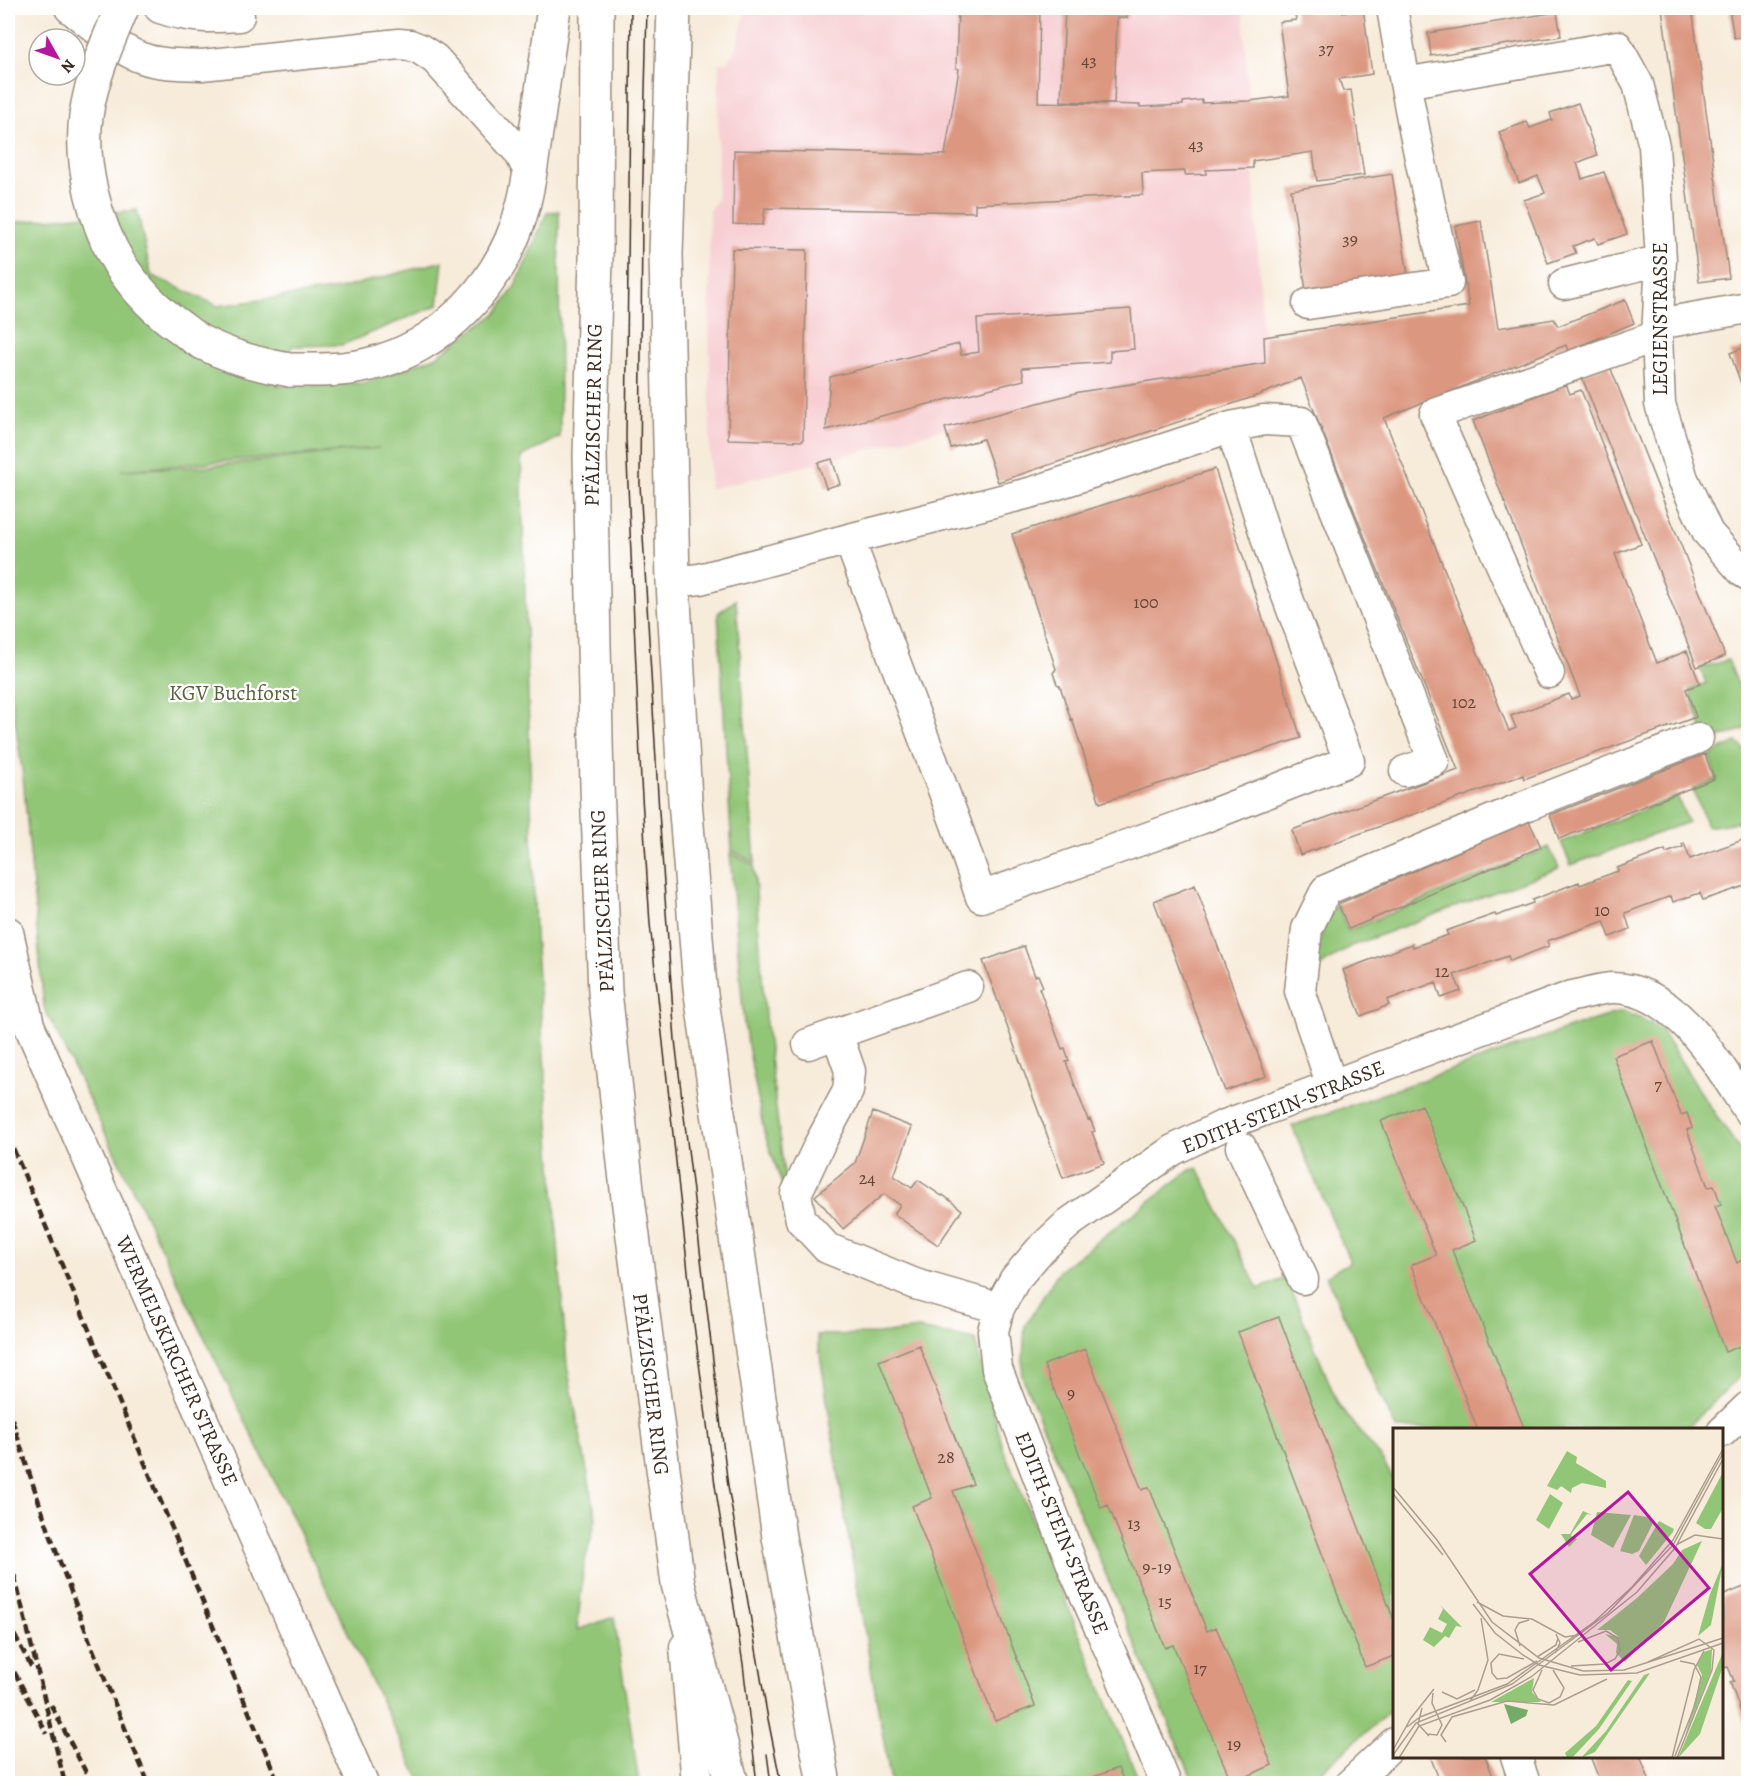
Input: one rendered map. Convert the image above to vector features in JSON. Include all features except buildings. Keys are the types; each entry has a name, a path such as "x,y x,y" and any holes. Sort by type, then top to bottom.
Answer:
{"main road":[{"path":"122,8 99,66 86,116 86,151 91,192 100,224 120,265 140,290 166,316 201,342 236,358 265,366 290,370 334,370 369,364 402,353 435,334 465,310 490,278 509,246 523,208 554,8"},
{"name":"PFÄLZISCHER RING","path":"597,8 596,260 590,456 597,786 605,992 629,1209 675,1561 682,1602 732,1784"},
{"path":"674,8 666,254 673,582 685,800 700,987 779,1537 824,1784"}],"street":[{"path":"70,8 128,52 148,60 175,64 202,65 399,44 410,45 435,58 519,152 530,172"},
{"path":"160,8 191,17 239,16"},
{"path":"1308,303 1448,283 1405,83 1392,8"},
{"name":"LEGIENSTRASSE","path":"1405,83 1617,46 1638,84 1654,146 1661,260 1657,330 1660,404 1683,479 1708,533 1743,572 1749,575"},
{"path":"1563,284 1661,260"},
{"path":"1549,673 1435,414 1657,330 1749,308"},
{"path":"673,582 700,579 1033,492 1231,427 1264,420 1301,422 1434,761 1405,771"},
{"path":"849,539 981,897 1200,819 1349,761 1272,555 1231,427"},
{"path":"1332,1086 1300,991 1307,929 1326,890 1535,802 1698,738"},
{"name":"WERMELSKIRCHER STRASSE","path":"8,932 29,1025 363,1784"},
{"path":"808,1044 968,987"},
{"name":"EDITH-STEIN-STRASSE","path":"1166,1784 1074,1572 997,1369 993,1330 999,1308 1015,1280 1040,1250 1069,1223 1173,1150 1222,1126 1572,996 1612,988 1641,992 1670,1008 1694,1032 1749,1110"},
{"path":"837,1034 850,1071 849,1091 820,1143 796,1194 801,1220 827,1248 915,1284 999,1308"},
{"path":"1241,1148 1303,1279"},
{"path":"1723,1431 1749,1407"},
{"path":"682,1602 697,1784"},
{"path":"1350,1784 1393,1745"},
{"path":"1517,1758 1525,1784"}],"shaded area":[{"path":"746,8 1243,8 1265,363 1079,392 818,463 710,489 709,210 717,200 719,63 727,62 737,47"}],"green space":[{"name":"KGV Buchforst","path":"137,210 151,275 218,306 339,289 443,261 438,305 342,345 292,346 277,386 366,383 435,357 497,313 516,285 547,212 559,211 560,437 521,457 535,936 567,1366 596,1518 584,1565 577,1630 614,1617 639,1783 421,1783 44,1007 23,777 8,672 8,223","holes":["379,448 209,466 123,470"]},
{"path":"736,600 755,863 732,851 718,613"},
{"path":"1728,660 1741,692 1748,689 1748,728 1710,741 1704,735 1690,690 1706,683 1700,668"},
{"path":"1737,742 1748,755 1748,820 1707,826 1693,789 1717,779 1709,757"},
{"path":"1677,796 1688,822 1571,865 1561,842"},
{"path":"1549,847 1559,868 1351,946 1321,966 1316,960 1324,923 1337,904 1348,931"},
{"path":"730,853 754,865 765,1016 787,1199 764,1132 744,1024"},
{"path":"1623,1011 1659,1027 1748,1162 1748,1368 1687,1428 1396,1428 1326,1276 1350,1262 1292,1126"},
{"path":"1198,1168 1258,1289 1286,1278 1338,1404 1381,1458 1393,1478 1393,1709 1314,1777 1297,1783 1194,1783 1022,1376 1025,1326 1059,1271 1190,1170"},
{"path":"919,1329 975,1340 1003,1448 1140,1783 891,1783 847,1529 817,1335 879,1334"}],"tram line":[{"path":"631,8 626,439 641,781 650,924 693,1317 715,1485 743,1664 757,1784"},
{"path":"647,8 642,217 640,484 675,1040 728,1486 781,1784"},
{"path":"767,1754 771,1784"}],"railway":[{"path":"8,1136 279,1784"},
{"path":"8,1406 73,1597 149,1784"},
{"path":"8,1549 65,1784"},
{"path":"8,1623 32,1668"},
{"path":"8,1660 47,1734"},
{"path":"51,1705 92,1784"}]}
